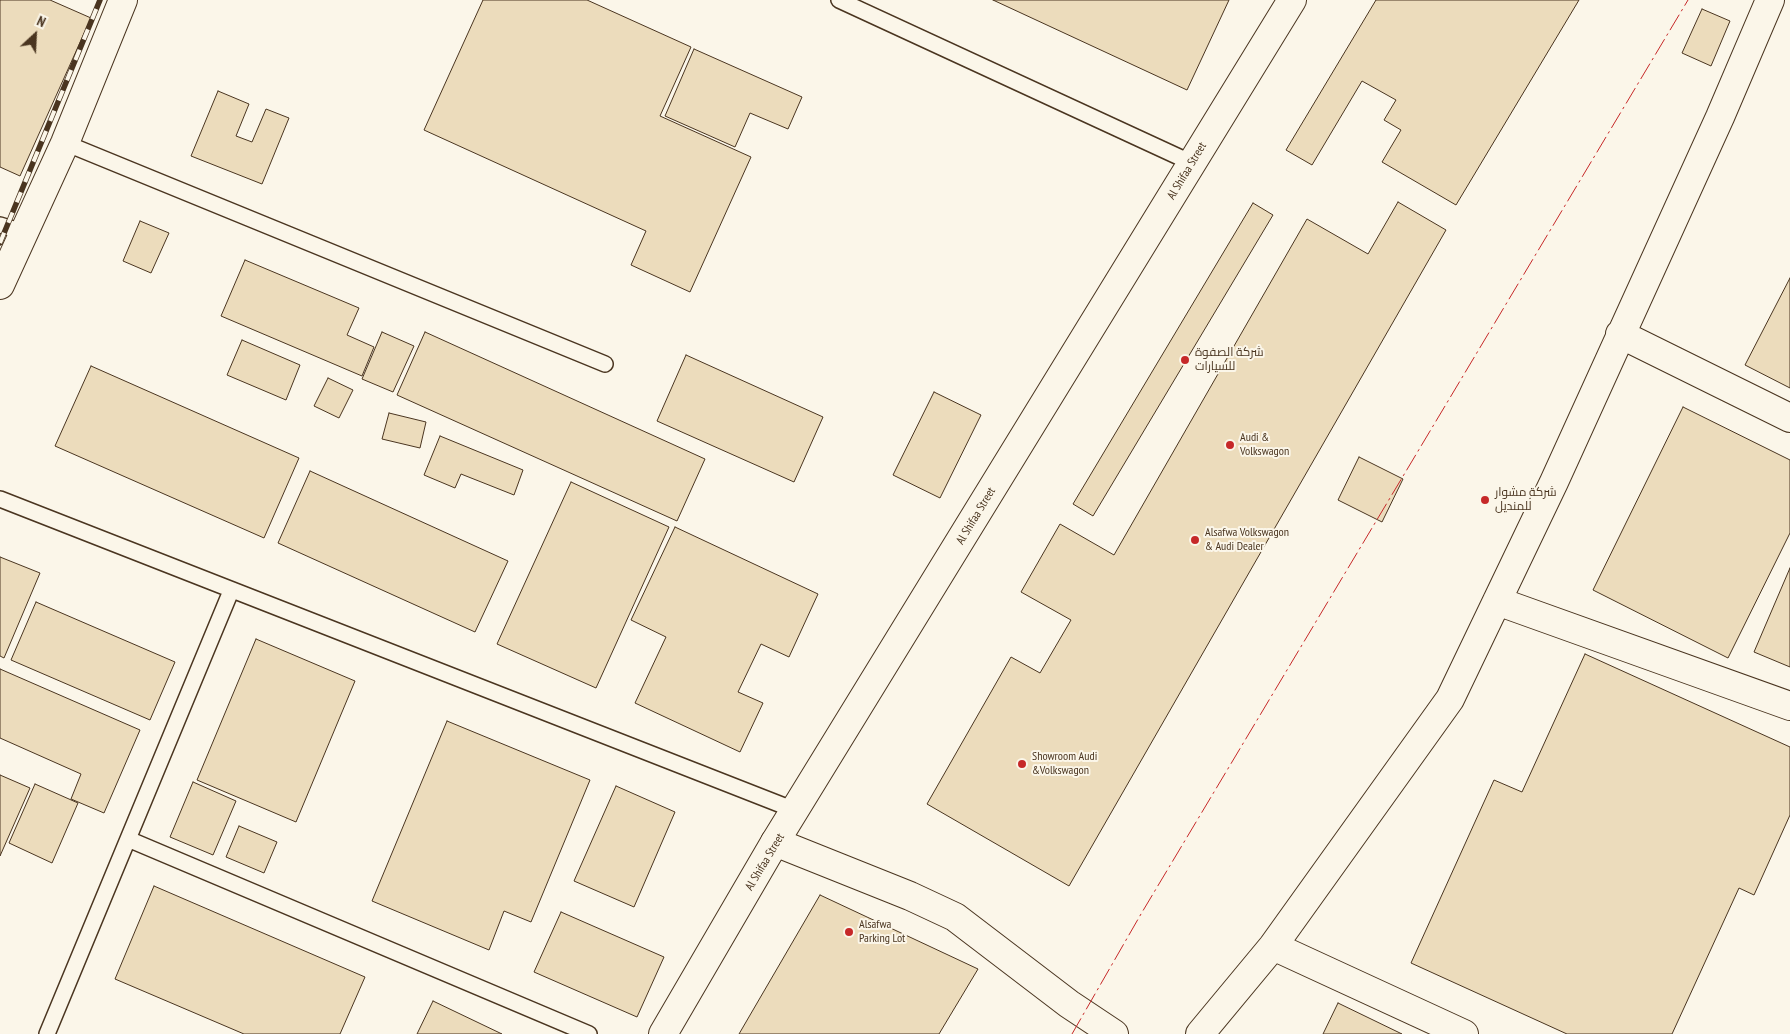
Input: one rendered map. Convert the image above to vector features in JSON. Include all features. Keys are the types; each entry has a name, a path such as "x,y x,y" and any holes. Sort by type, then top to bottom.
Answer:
{"street":[{"path":"0,285 11,228 65,144 123,0"},
{"name":"Al Shifaa Street","path":"663,1034 775,842 796,811 1292,0"},
{"path":"1200,1034 1273,946 1450,699 1720,117 1770,0"},
{"path":"1620,334 1790,418"},
{"path":"1497,601 1790,706"},
{"path":"775,842 910,896 955,917 1069,1004 1114,1034"},
{"path":"1273,946 1464,1034"}],"lane":[{"path":"839,0 1192,163"},
{"path":"65,144 605,364"},
{"path":"0,499 796,811"},
{"path":"47,1034 231,591"},
{"path":"128,839 589,1034"}],"building":[{"path":"0,0 50,0 91,18 20,176 0,167"},
{"path":"483,0 587,0 691,47 660,116 751,157 690,292 631,265 646,231 424,130"},
{"path":"993,0 1229,0 1187,90"},
{"path":"1376,0 1579,0 1456,205 1382,162 1401,130 1384,120 1396,100 1362,81 1312,165 1286,150"},
{"path":"1702,9 1730,21 1711,66 1682,53"},
{"path":"694,49 802,97 788,129 750,113 735,147 665,116"},
{"path":"218,91 249,104 236,136 252,142 266,109 289,118 262,184 191,156"},
{"name":"Alsafwa Volkswagon & Audi Dealer","path":"1398,202 1446,230 1069,886 927,804 1011,657 1040,673 1071,620 1021,592 1060,524 1114,555 1307,219 1368,254"},
{"path":"1253,203 1273,215 1093,516 1073,504"},
{"path":"140,221 169,233 151,273 123,261"},
{"path":"245,260 359,308 347,335 374,347 362,376 221,316"},
{"path":"1790,278 1790,388 1745,365"},
{"path":"382,332 414,346 393,392 362,379"},
{"path":"425,332 705,459 677,521 397,395"},
{"path":"242,340 300,365 286,400 227,375"},
{"path":"686,355 823,417 794,482 657,421"},
{"path":"91,366 299,458 264,538 55,446"},
{"path":"328,378 353,390 339,418 314,406"},
{"path":"934,392 981,415 940,498 893,475"},
{"path":"1683,407 1790,460 1790,533 1728,658 1593,590"},
{"path":"389,413 426,422 420,448 382,439"},
{"path":"440,436 523,470 514,495 461,474 455,488 424,475"},
{"path":"1359,457 1403,479 1382,522 1338,500"},
{"path":"310,471 508,561 475,632 278,543"},
{"path":"571,482 669,527 596,688 497,644"},
{"path":"675,527 818,594 789,657 761,644 738,692 763,703 740,752 635,703 666,637 631,620"},
{"path":"0,557 40,573 4,658 0,656"},
{"path":"1790,568 1790,667 1754,652"},
{"path":"36,602 175,662 150,720 11,660"},
{"path":"256,639 355,681 296,822 197,780"},
{"path":"1585,654 1790,747 1790,815 1754,895 1739,888 1672,1034 1567,1034 1411,963 1494,780 1522,792"},
{"path":"0,669 140,730 104,813 71,799 81,774 0,738"},
{"path":"447,721 590,780 531,922 504,911 489,950 372,901"},
{"path":"0,775 30,788 0,856"},
{"path":"193,782 236,801 213,855 170,837"},
{"path":"35,784 78,803 52,863 9,843"},
{"path":"616,786 675,812 634,907 574,881"},
{"path":"239,826 277,842 264,873 226,857"},
{"path":"154,886 365,977 340,1034 244,1034 115,979"},
{"name":"Alsafwa Parking Lot","path":"820,895 978,969 939,1034 739,1034"},
{"path":"561,912 664,957 637,1017 534,972"},
{"path":"433,1001 502,1034 417,1034"},
{"path":"1338,1003 1402,1034 1323,1034"}],"railway":[{"path":"0,243 100,0"}],"power":[{"path":"1072,1034 1141,914 1688,0"}],"place":[{"name":"شركة الصفوة للسيارات","path":"1185,360"},
{"name":"Audi & Volkswagon","path":"1230,445"},
{"name":"شركة مشوار للمنديل","path":"1485,500"},
{"name":"Alsafwa Volkswagon & Audi Dealer","path":"1195,540"},
{"name":"Showroom Audi &Volkswagon","path":"1022,764"},
{"name":"Alsafwa Parking Lot","path":"849,932"}]}
